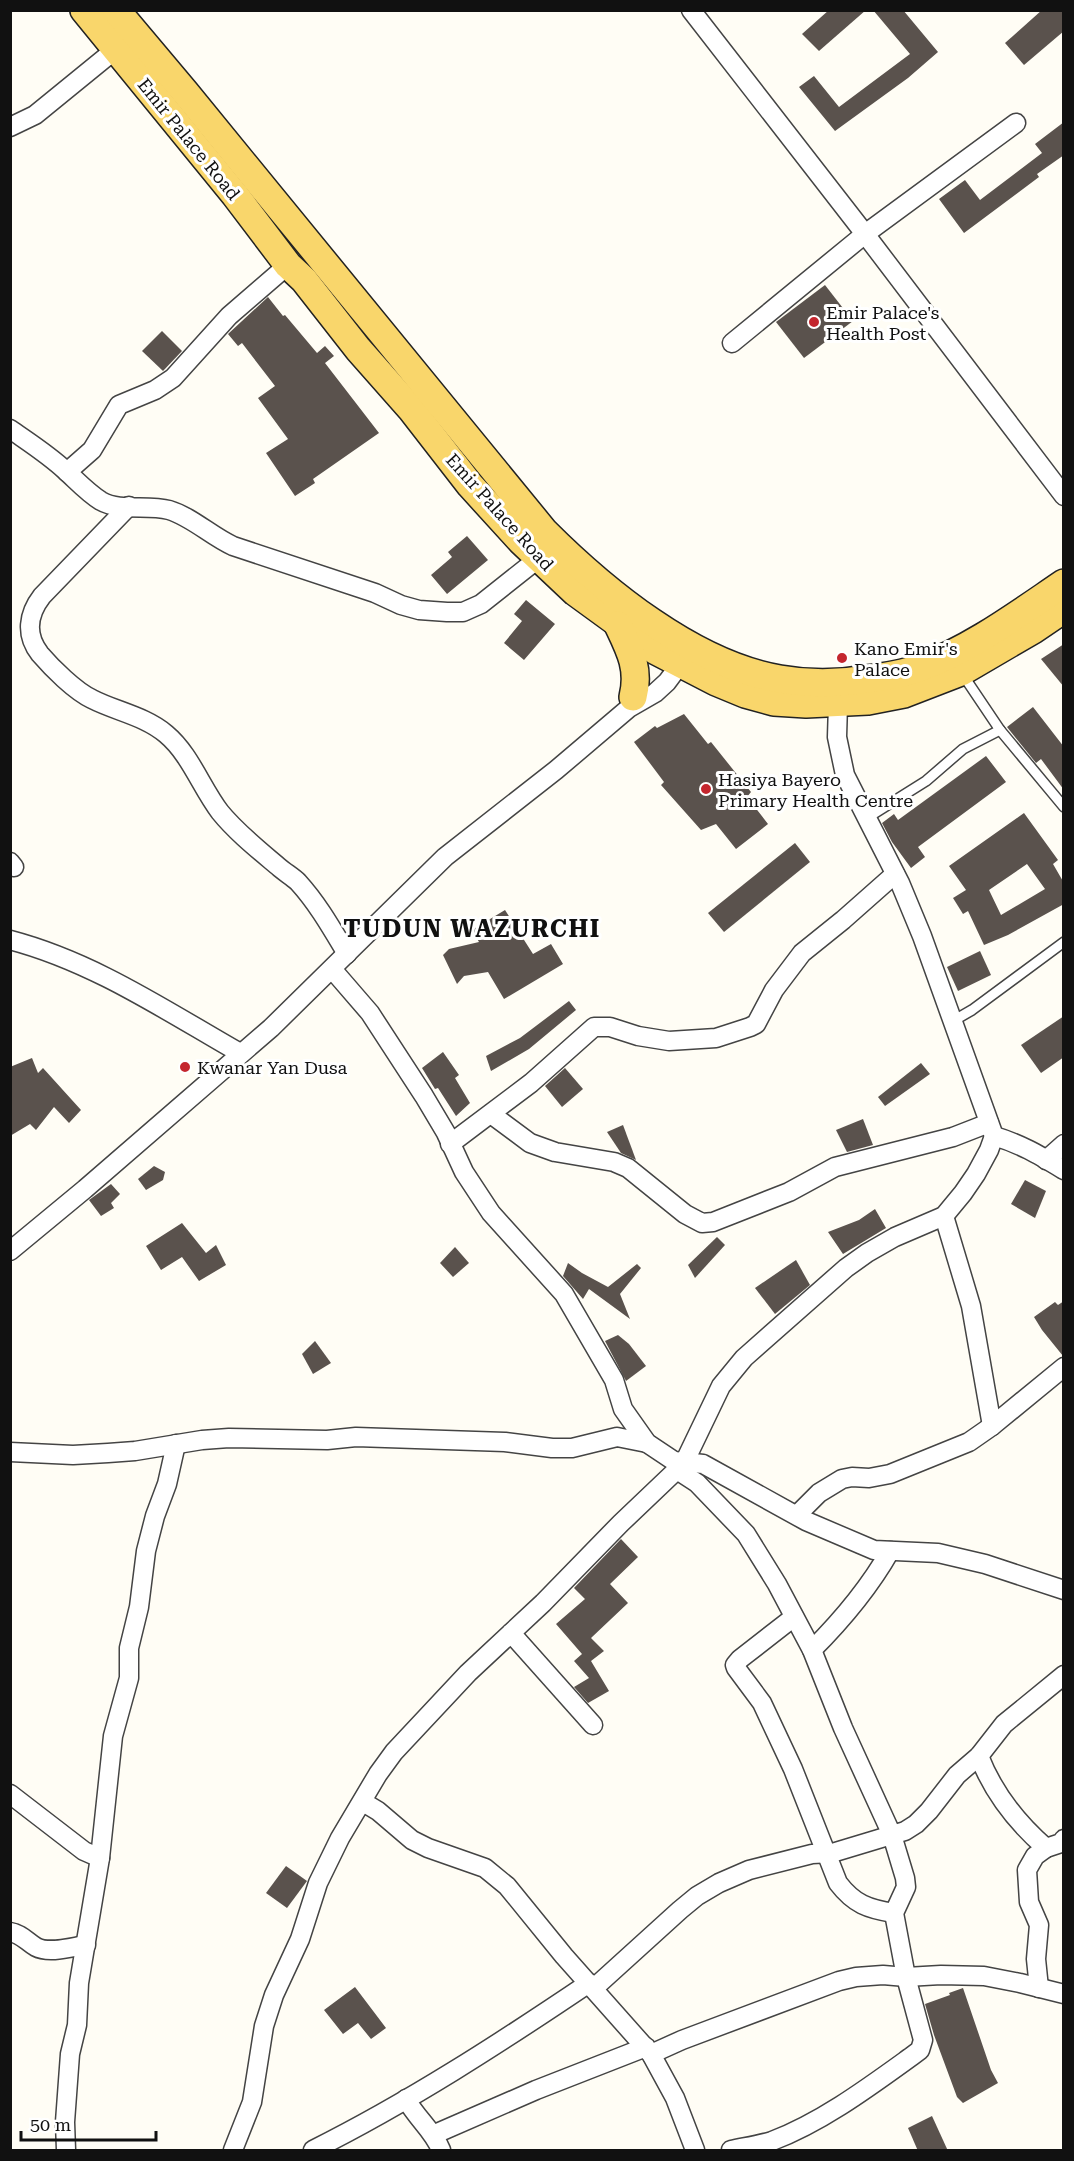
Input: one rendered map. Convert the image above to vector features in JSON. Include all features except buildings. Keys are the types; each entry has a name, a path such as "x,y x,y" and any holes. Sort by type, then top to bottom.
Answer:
{"main road":[{"name":"Emir Palace Road","path":"84,10 235,195 288,265 304,280 358,349 411,409 470,485 520,541 575,592 618,624 663,642 687,655 779,679 843,683 917,669 948,656 1016,616 1064,583"},
{"name":"Emir Palace Road","path":"116,10 544,531 663,642"},
{"name":"Emir Palace Road","path":"687,655 716,682 745,694 774,702 838,704 868,702 904,694 961,672 1064,609"},
{"path":"618,624 632,652 635,665 635,688 631,703"}],"street":[{"path":"691,10 866,234 1064,496"},
{"path":"10,127 35,115 116,49"},
{"path":"732,343 866,234 1016,123"},
{"path":"67,472 92,450 119,405 155,390 173,378 229,316 288,265"},
{"path":"10,429 46,453 102,501 114,505 171,510 233,546 375,593 401,605 426,611 463,612 491,598 539,558"},
{"path":"129,506 34,607 29,626 34,644 40,654 90,698 155,726 166,734 182,752 222,814 296,881 314,901 347,954"},
{"path":"631,703 663,642"},
{"path":"10,1251 271,1028 445,857 556,770 631,703 655,693 667,682 687,655"},
{"path":"233,2151 252,2102 264,2026 274,1995 300,1940 318,1884 340,1838 378,1774 394,1752 468,1673 681,1466 721,1386 758,1344 846,1268 867,1253 895,1237 944,1216 976,1174 989,1150 992,1130 922,936 895,874 845,775 837,737 838,704"},
{"path":"450,1144 531,1083 594,1028 610,1027 638,1036 669,1041 716,1038 750,1027 756,1023 774,990 802,953 895,874"},
{"path":"10,940 86,967 158,1004 240,1053"},
{"path":"332,969 370,1013 423,1096 464,1172 491,1213 564,1294 614,1380 623,1409 647,1443 681,1466 746,1534 763,1560 812,1650 843,1728 892,1835 905,1878 906,1887 894,1913 906,1977 923,2040 917,2052 861,2092 786,2135 770,2142 731,2151"},
{"path":"491,1114 530,1143 555,1152 614,1162 628,1168 685,1214 694,1220 708,1224 760,1205 835,1167 953,1137 992,1130 1064,1170"},
{"path":"1046,1160 1064,1144"},
{"path":"944,1216 971,1305 992,1426"},
{"path":"797,1515 819,1494 842,1479 890,1474 969,1442 1056,1384 1064,1367"},
{"path":"10,1452 73,1455 135,1451 229,1438 327,1440 356,1437 505,1442 552,1448 572,1448 617,1437 647,1443"},
{"path":"66,2151 65,2122 70,2054 77,2025 79,1983 100,1858 113,1736 129,1678 129,1648 139,1607 146,1551 155,1516 167,1484 176,1444"},
{"path":"681,1466 703,1464 760,1497 874,1550 925,1551 985,1564 1064,1590"},
{"path":"812,1650 855,1603 890,1551"},
{"path":"794,1617 735,1665 762,1703 793,1769 838,1882 847,1894 871,1909 894,1913"},
{"path":"511,1633 593,1725"},
{"path":"313,2151 406,2099 591,1986 708,1888 749,1870 892,1835 916,1824 957,1775 979,1756 1004,1724 1064,1675"},
{"path":"979,1756 987,1778 1003,1802 1050,1845 1027,1870 1029,1902 1039,1924 1036,1959 1039,1988"},
{"path":"10,1794 84,1851 100,1858"},
{"path":"363,1802 378,1811 412,1840 485,1868 507,1886 591,1986 649,2050 675,2098 695,2151"},
{"path":"10,1932 42,1949 58,1950 86,1945"},
{"path":"406,2099 414,2114 438,2142 536,2090 692,2036 839,1981 856,1977 984,1976 1064,1994"}],"lane":[{"path":"961,672 1000,730 1064,807"},
{"path":"867,818 926,781 963,749 1000,730"},
{"path":"953,1021 982,1003 1064,942"}],"place":[{"name":"Emir Palace's Health Post","path":"814,322"},
{"name":"Kano Emir's Palace","path":"842,658"},
{"name":"Hasiya Bayero Primary Health Centre","path":"706,789"},
{"name":"Kwanar Yan Dusa","path":"185,1067"}],"district":[{"name":"TUDUN WAZURCHI","path":"472,929"}]}
